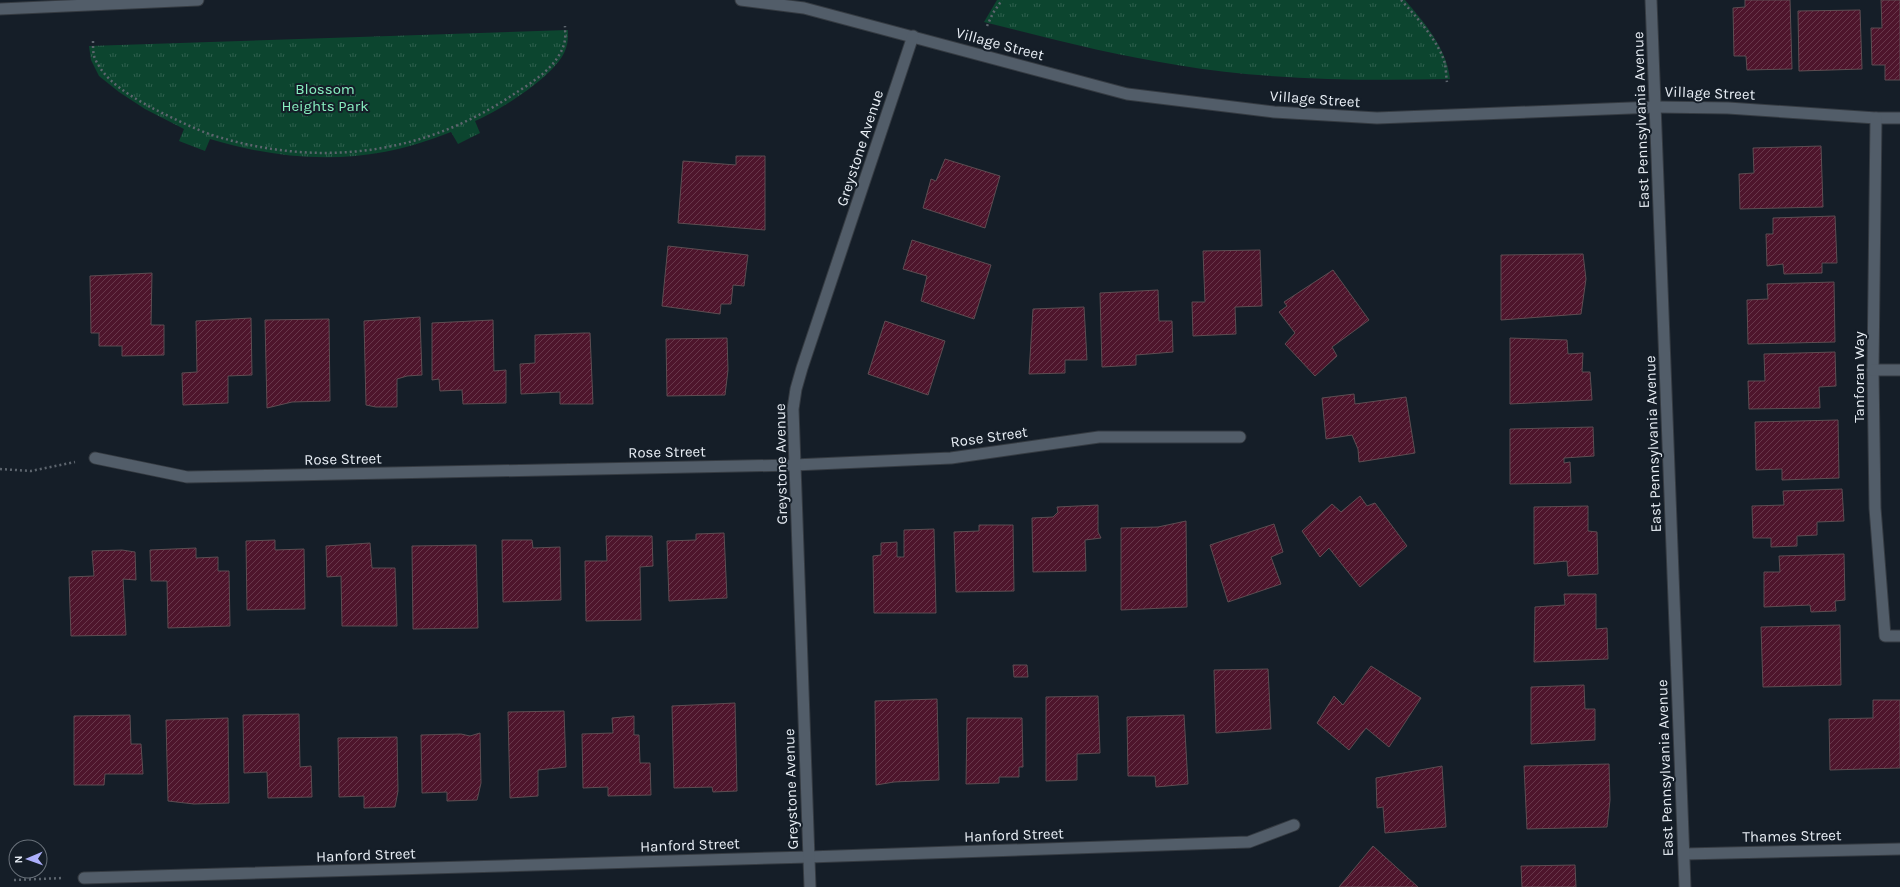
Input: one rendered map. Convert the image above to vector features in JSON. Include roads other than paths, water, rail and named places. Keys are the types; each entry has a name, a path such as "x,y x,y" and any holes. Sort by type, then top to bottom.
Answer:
{"street":[{"path":"0,9 198,0"},
{"name":"Village Street","path":"741,0 804,8 1127,94 1274,112 1377,118 1656,107 1728,108 1876,118 1900,118"},
{"name":"East Pennsylvania Avenue","path":"1651,0 1685,887"},
{"name":"Greystone Avenue","path":"810,887 793,409 796,389 913,36"},
{"name":"Tanforan Way","path":"1876,118 1873,370 1875,508 1885,636 1900,636"},
{"path":"1873,370 1900,370"},
{"name":"Rose Street","path":"95,458 187,477 794,465 951,458 1099,437 1240,437"},
{"name":"Hanford Street","path":"84,878 809,857 1249,842 1294,825"},
{"name":"Thames Street","path":"1684,854 1900,849"}],"park label":[{"name":"Blossom Heights Park","path":"325,98"}]}
